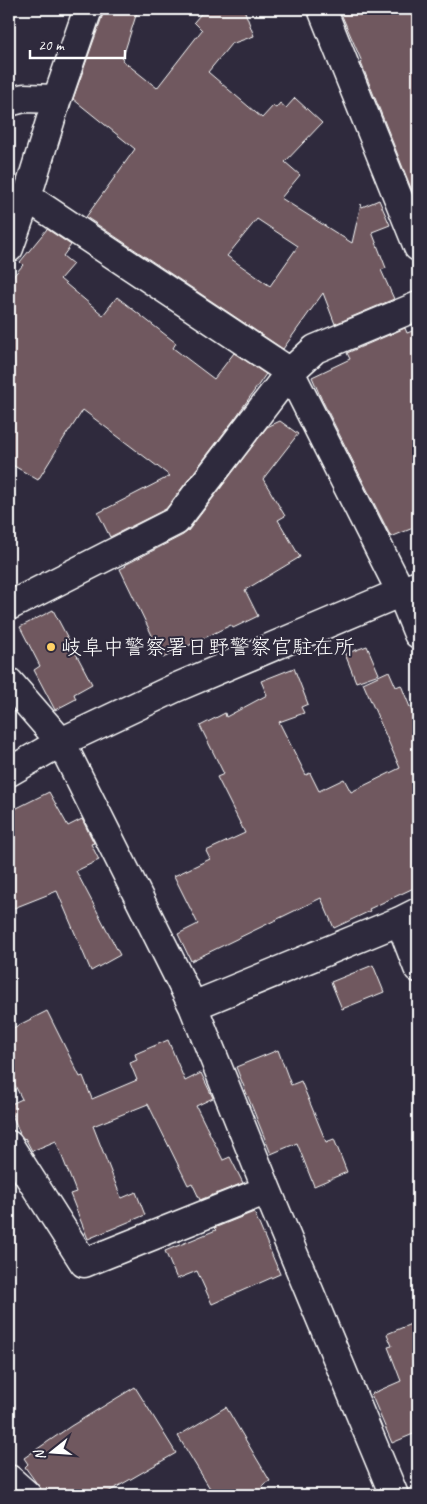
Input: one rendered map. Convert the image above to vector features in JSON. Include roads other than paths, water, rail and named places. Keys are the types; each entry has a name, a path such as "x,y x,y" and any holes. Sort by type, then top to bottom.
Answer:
{"street":[{"path":"9,248 88,9"},
{"path":"322,9 418,247"},
{"path":"9,102 24,98 57,99"},
{"path":"27,197 290,372 410,589 418,634"},
{"path":"9,606 176,521 290,372 315,349 418,306"},
{"path":"9,772 61,742 175,688 410,589"},
{"path":"9,682 61,742 193,1006 267,1190 394,1495"},
{"path":"193,1006 409,916 418,968"},
{"path":"9,1145 84,1263 267,1190"},
{"path":"9,1479 28,1495"}],"place":[{"name":"岐阜中警察署日野警察官駐在所","path":"51,647"}]}
